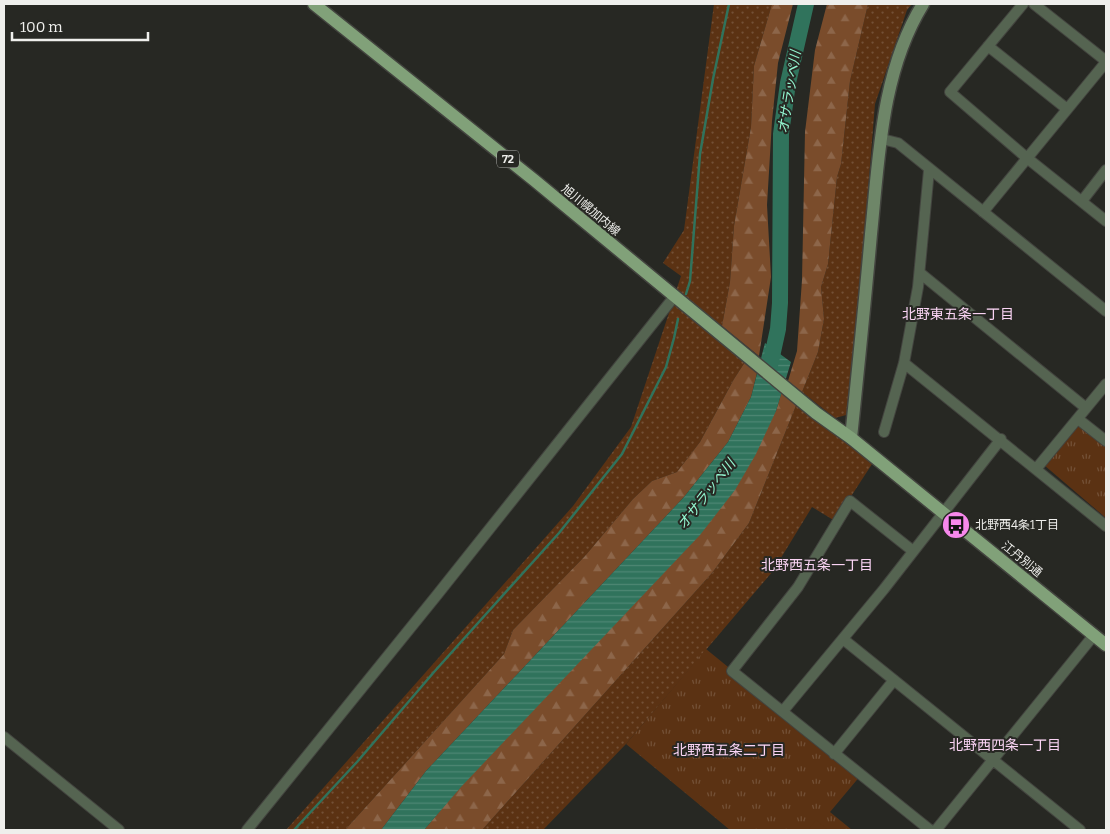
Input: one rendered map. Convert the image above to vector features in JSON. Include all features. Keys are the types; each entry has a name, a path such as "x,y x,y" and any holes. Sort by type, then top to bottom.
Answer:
{"main road":[{"name":"旭川幌加内線","path":"314,4 534,180 816,412 851,438"},
{"name":"江丹別通","path":"851,438 1106,645"}],"street":[{"path":"851,438 882,139 892,78 909,32 922,4"},
{"path":"1023,4 950,92 1027,158 1106,221"},
{"path":"983,212 1106,61 1034,4"},
{"path":"988,46 1067,109"},
{"path":"882,139 898,143 929,170 1106,311"},
{"path":"884,432 904,363 920,273 929,170"},
{"path":"1082,201 1106,170"},
{"path":"920,273 1086,408"},
{"path":"247,830 674,297"},
{"path":"904,363 1001,439 1106,526"},
{"path":"1036,469 1106,384"},
{"path":"1078,419 1106,441"},
{"path":"783,711 913,552 1001,439"},
{"path":"913,552 850,501 798,587 732,671 930,830"},
{"path":"936,830 1094,635"},
{"path":"843,638 1080,830"},
{"path":"834,754 894,680"},
{"path":"4,737 118,830"}],"green space":[{"path":"714,4 772,4 754,66 751,127 734,226 730,282 722,326 676,291 681,276 663,263 684,230"},
{"path":"772,4 793,4 778,63 772,121 767,205 771,277 759,356 722,326 730,282 734,226 751,127 754,66"},
{"path":"827,4 868,4 850,81 828,264 821,287 824,319 818,352 802,392 788,381 797,351 802,280 805,132 815,50"},
{"path":"868,4 912,4 907,10 875,104 850,414 835,418 802,392 818,352 824,319 821,287 828,264 850,81"},
{"path":"674,298 747,359 700,442 677,472 652,481 633,499 585,556 513,630 504,654 345,830 286,830 573,506 631,427"},
{"path":"747,359 758,369 751,397 728,442 684,497 426,771 381,830 345,830 504,654 513,630 585,556 633,499 652,481 677,472 700,442"},
{"path":"782,391 797,403 749,523 712,573 482,830 424,830 776,411"},
{"path":"797,403 874,461 835,521 812,507 773,571 626,744 543,830 482,830 712,573 749,523"},
{"path":"1080,423 1106,446 1106,518 1044,465"},
{"path":"706,649 861,775 830,812 852,830 730,830 626,744"},
{"path":"816,820 828,830 808,830"}],"water":[{"path":"765,343 791,362 776,411 756,454 735,490 700,535 461,787 424,830 381,830 426,771 684,497 728,442 751,397"}],"waterway":[{"path":"686,294 690,281 700,154 729,4"},
{"name":"オサラッペ川","path":"769,370 778,329 780,303 781,134 788,83 806,4"},
{"path":"294,830 357,762 434,672 559,533 622,454 666,367 678,319"}],"place":[{"name":"北野西4条1丁目","path":"956,525"}],"district":[{"name":"北野東五条一丁目","path":"958,314"},
{"name":"北野西五条一丁目","path":"817,565"},
{"name":"北野西四条一丁目","path":"1005,745"},
{"name":"北野西五条二丁目","path":"729,750"}]}
